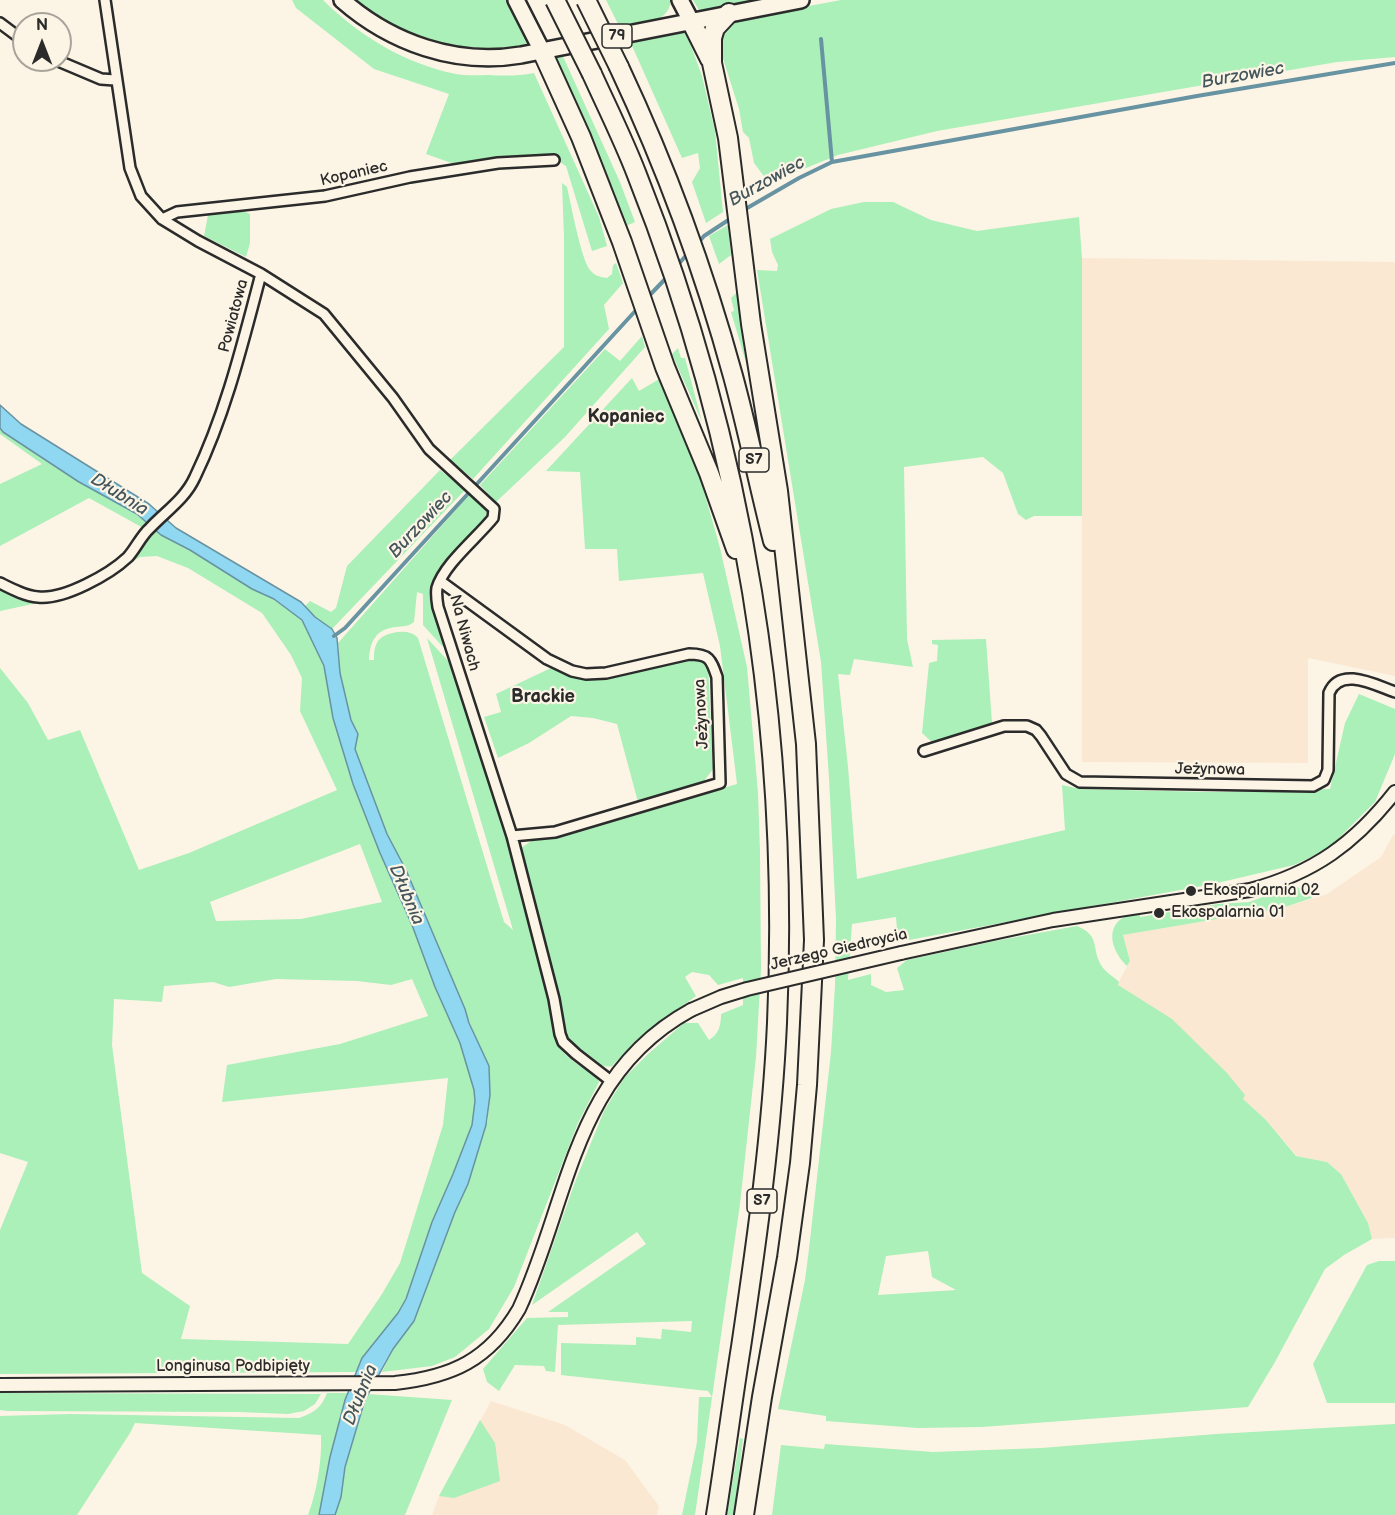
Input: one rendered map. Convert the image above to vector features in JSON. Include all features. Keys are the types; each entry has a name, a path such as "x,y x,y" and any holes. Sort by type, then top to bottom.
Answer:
{"highway":[{"name":"S7","path":"555,0 592,74 637,174 657,226 695,344 715,412 735,497 768,697 777,803 780,935 777,1026 761,1211 716,1515"},
{"name":"S7","path":"586,0 643,119 684,221 745,420 788,599 799,678 808,790 813,920 812,1007 807,1085 800,1163 787,1258 762,1396 744,1515"},
{"path":"729,14 715,28 712,38 712,63 728,138 760,389 778,491 788,599"},
{"path":"691,21 712,63"},
{"path":"542,51 584,146 622,242 665,367 709,473 752,592"}],"main road":[{"name":"79","path":"342,0 387,32 445,54 495,58 542,51 801,0"},
{"path":"516,0 542,51"},
{"path":"680,0 691,21"}],"street":[{"name":"Powiatowa","path":"0,583 30,596 53,596 95,580 111,571 131,553 150,528 186,492 202,462 234,375 261,274 175,228 162,219 141,195 133,178 115,80 105,0"},
{"path":"72,67 94,77 115,80"},
{"name":"Kopaniec","path":"162,219 177,212 325,196 410,177 498,163 554,160"},
{"name":"Na Niwach","path":"261,274 310,303 333,322 429,448 494,509 493,518 450,566 440,581 436,592 438,607 512,836 554,999 560,1034 563,1042 576,1054 611,1081"},
{"name":"Jeżynowa","path":"440,581 547,659 572,671 606,674 689,654 699,654 708,658 717,677 720,783 555,832 512,836"},
{"name":"Jeżynowa","path":"924,751 988,730 1020,725 1036,730 1066,774 1080,782 1313,786 1324,780 1328,770 1331,686 1338,680 1349,678 1395,692"},
{"name":"Jerzego Giedroycia","path":"463,1366 479,1357 491,1345 519,1309 582,1136 611,1081 632,1055 651,1037 691,1010 747,989 1035,924 1250,890 1274,884 1332,855 1359,833 1395,792"},
{"name":"Longinusa Podbipięty","path":"0,1385 387,1383 431,1377 463,1366"}],"shaded area":[{"path":"1082,258 1395,262 1395,676 1308,658 1308,763 1082,762"},
{"path":"1395,835 1395,1238 1372,1239 1368,1223 1341,1174 1327,1162 1297,1156 1266,1120 1117,985 1130,961 1123,935 1282,908 1327,894 1381,857"},
{"path":"491,1401 565,1425 625,1460 659,1506 657,1515 432,1515 439,1496"}],"green space":[{"path":"292,0 323,0 352,25 384,47 437,69 468,75 511,76 534,73 599,217 607,246 592,251 566,166 548,155 457,165 426,154 449,94 374,69 296,8"},
{"path":"352,0 506,0 528,40 522,46 497,48 453,46 412,35 392,26"},
{"path":"606,0 671,1 664,15 658,19 619,26"},
{"path":"693,0 768,0 700,12"},
{"path":"841,0 1395,0 1395,57 1337,62 937,131 838,155 769,183 754,163 749,138 743,132 739,109 721,52 720,28 729,21"},
{"path":"685,29 702,76 715,131 723,212 706,223 692,182 700,168 698,153 682,158 629,39"},
{"path":"561,52 620,182 635,222 626,226 553,55"},
{"path":"562,183 567,187 580,243 590,270 598,276 607,278 612,274 613,265 616,263 623,283 604,305 609,329 473,479 450,460 564,347"},
{"path":"864,202 893,202 931,220 977,231 1079,217 1082,258 1082,516 1034,516 1026,520 1018,514 1003,473 983,457 904,467 907,639 913,667 854,659 850,675 838,674 857,879 1065,830 1062,785 1080,789 1212,792 1330,789 1345,723 1359,694 1395,709 1395,754 1375,802 1328,849 1294,865 1213,884 898,942 896,917 852,924 848,980 871,974 871,985 886,992 904,990 897,968 907,960 1077,926 1085,930 1093,938 1101,965 1119,982 1118,985 1172,1019 1227,1073 1245,1095 1243,1099 1266,1120 1296,1156 1327,1162 1341,1174 1368,1223 1372,1239 1325,1269 1248,1407 982,1427 918,1428 826,1421 826,1416 778,1409 805,1280 809,1249 831,1052 836,919 821,662 757,270 777,271 778,265 772,252 770,239 831,209","holes":["928,1251 932,1277 956,1290 878,1295 886,1256"]},
{"path":"224,212 250,214 250,243 246,257 204,236 208,215"},
{"path":"728,225 731,255 719,264 709,236"},
{"path":"737,292 749,366 747,366 731,312 734,311 731,298"},
{"path":"642,336 645,347 565,437 496,502 480,485 605,349 620,361"},
{"path":"678,348 681,358 685,358 702,422 672,354"},
{"path":"632,378 639,391 661,378 696,463 720,548 747,667 758,793 761,969 756,1057 740,1204 695,1515 682,1515 697,1442 699,1397 712,1397 708,1391 561,1375 561,1343 636,1345 636,1337 661,1339 662,1329 691,1332 692,1321 558,1325 555,1372 546,1371 544,1366 515,1365 499,1391 487,1382 483,1369 527,1318 568,1317 568,1312 548,1312 646,1244 637,1232 532,1305 575,1182 604,1111 624,1078 684,1023 698,1023 709,1040 719,1029 721,1014 743,1005 743,978 718,985 709,975 692,972 685,977 696,996 637,1040 612,1066 596,1063 584,1055 571,1043 565,1030 521,848 533,840 576,831 737,784 720,646 703,573 619,581 617,549 585,549 580,472 546,471"},
{"path":"0,428 79,482 137,514 149,524 145,529 89,498 0,546 0,484 42,464 0,434"},
{"path":"440,470 465,490 332,629 315,617 305,606 310,601 331,612 336,608 347,566"},
{"path":"469,495 487,511 484,520 454,554 432,592 433,608 445,646 442,646 423,625 423,594 417,592 414,622 408,626 389,628 379,633 371,647 369,660 374,660 377,643 386,635 404,632 418,638 504,922 513,930 427,638 450,663 509,843 551,1011 555,1039 568,1057 593,1074 599,1082 578,1123 514,1287 489,1329 455,1357 432,1366 382,1372 393,1349 414,1321 455,1212 468,1184 488,1120 490,1071 406,870 387,834 355,749 358,734 351,720 340,673 338,643"},
{"path":"154,528 161,535 190,550 252,589 274,599 296,614 304,623 325,670 333,718 353,784 460,1043 474,1090 475,1105 472,1125 432,1222 406,1299 398,1313 362,1358 356,1372 0,1374 0,1230 28,1162 0,1153 0,668 28,703 48,740 80,730 139,870 189,853 337,790 300,711 302,678 291,655 262,613 188,568 157,556 140,557 107,578 140,550","holes":["360,844 382,902 301,919 216,921 210,902","276,979 357,981 391,985 412,979 428,1016 340,1044 227,1065 222,1102 448,1078 443,1125 400,1263 348,1344 181,1339 190,1306 142,1273 112,1045 114,999 162,1002 164,986 213,982 229,987"]},
{"path":"0,587 47,601 0,611"},
{"path":"986,639 992,723 933,743 922,733 929,663 937,661 938,645 932,644 932,640"},
{"path":"687,657 708,664 713,769 704,781 638,802 617,724 593,718 571,716 529,743 498,758 484,717 501,712 496,694 551,668 572,675 595,678"},
{"path":"1290,887 1305,888 1312,898 1282,908 1123,935 1130,961 1127,966 1115,950 1113,930 1121,919 1127,916 1140,913 1140,917 1218,904 1249,902"},
{"path":"1379,1261 1395,1261 1395,1403 1327,1403 1313,1364 1367,1265"},
{"path":"0,1393 321,1394 315,1404 304,1411 288,1414 8,1411 0,1410"},
{"path":"327,1393 348,1393 330,1457 319,1515 308,1515 318,1476 321,1435 135,1423 77,1515 0,1515 0,1416 71,1414 299,1418 316,1409"},
{"path":"368,1394 452,1400 405,1515 335,1515 341,1497 345,1467"},
{"path":"480,1420 495,1443 500,1481 454,1498 439,1496"},
{"path":"1395,1424 1395,1515 772,1515 781,1445 824,1449 825,1444 933,1452 1041,1448 1216,1434"},
{"path":"740,1438 743,1439 734,1515 727,1515"}],"water":[{"name":"Dłubnia","path":"0,405 21,424 149,504 176,528 301,602 315,617 332,629 337,638 340,673 351,720 358,734 355,749 387,834 406,870 489,1066 490,1095 486,1125 468,1184 455,1212 414,1321 393,1349 365,1400 345,1467 341,1497 335,1515 319,1515 330,1457 345,1400 362,1358 398,1313 406,1299 432,1222 472,1125 474,1090 460,1043 353,784 333,718 324,666 302,620 274,599 252,589 190,550 161,535 137,514 79,482 3,432 0,428"}],"waterway":[{"path":"821,39 832,162"},
{"name":"Burzowiec","path":"742,211 832,162 1395,63"},
{"name":"Burzowiec","path":"698,243 704,236 733,217"},
{"name":"Burzowiec","path":"676,267 689,252"},
{"name":"Burzowiec","path":"647,298 669,275"},
{"name":"Burzowiec","path":"334,636 345,628 638,308"}],"place":[{"name":"Ekospalarnia 02","path":"1191,891"},
{"name":"Ekospalarnia 01","path":"1159,913"}],"district":[{"name":"Kopaniec","path":"626,417"},
{"name":"Brackie","path":"543,697"}]}
